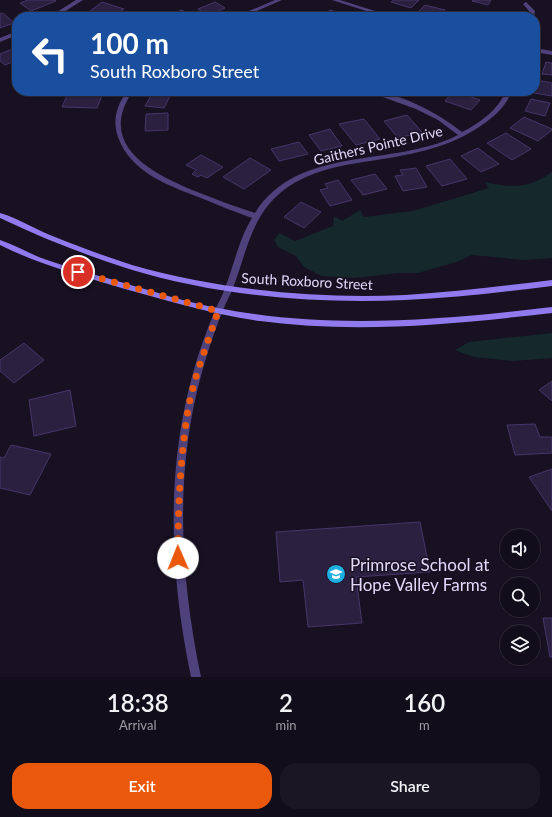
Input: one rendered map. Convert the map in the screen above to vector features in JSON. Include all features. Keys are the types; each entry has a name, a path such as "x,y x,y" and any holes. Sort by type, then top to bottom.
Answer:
{"street":[{"path":"60,12 80,0"},
{"path":"250,12 279,0"},
{"path":"335,0 375,12"},
{"path":"526,4 532,12"},
{"path":"0,40 12,35"},
{"path":"540,51 552,53"},
{"path":"127,96 120,109 118,125 121,139 128,152 137,163 165,182 255,216"},
{"path":"385,96 420,107 445,121 462,135"},
{"name":"Gaithers Pointe Drive","path":"196,677 184,606 178,558 178,520 181,469 188,409 195,382 218,311 229,289 255,216 269,199 281,189 299,178 318,170 338,164 428,149 462,135 479,125 494,113 506,96"},
{"name":"South Roxboro Street","path":"0,215 62,243 98,257 157,273 229,289 326,298 384,298 552,283"},
{"path":"0,242 43,262 137,290 218,311 305,322 410,324 467,320 552,310"}],"green space":[{"path":"552,172 552,258 525,260 472,255 459,261 418,273 399,273 354,278 322,276 304,267 296,256 278,247 274,240 279,233 295,241 333,226 334,216 342,221 360,210 364,217 413,211 489,188 484,182 520,186 535,182"},
{"path":"552,333 552,358 513,361 474,357 455,350 469,342"}],"building":[{"path":"28,0 56,1 31,11 20,3"},
{"path":"394,0 419,0 411,8 391,2"},
{"path":"491,0 488,5 472,1"},
{"path":"102,2 124,9 120,12 89,12"},
{"path":"215,2 225,8 216,12 202,12 198,9"},
{"path":"425,5 445,10 443,12 418,12"},
{"path":"3,13 12,21 12,24 0,28 0,14"},
{"path":"12,49 12,62 5,65 0,61 0,54"},
{"path":"546,62 552,63 552,75 542,74"},
{"path":"540,81 552,83 552,96 540,94"},
{"path":"67,96 102,96 97,108 62,107"},
{"path":"151,96 170,96 164,108 145,106"},
{"path":"450,96 468,96 480,100 471,110 445,101"},
{"path":"531,99 550,103 545,116 525,111"},
{"path":"168,113 168,130 145,131 146,114"},
{"path":"407,115 422,132 398,138 384,121"},
{"path":"524,117 552,130 538,141 510,128"},
{"path":"364,119 380,139 356,145 339,124"},
{"path":"330,129 342,146 321,151 309,135"},
{"path":"506,133 531,149 512,160 487,143"},
{"path":"299,142 308,154 279,161 271,149"},
{"path":"478,148 499,164 481,172 461,156"},
{"path":"201,155 223,167 207,178 201,175 198,177 192,174 196,170 186,165"},
{"path":"250,158 271,170 244,189 223,177"},
{"path":"450,159 467,179 442,186 426,166"},
{"path":"416,168 427,187 403,191 395,176 403,175 400,170"},
{"path":"375,174 387,189 363,195 351,180"},
{"path":"338,180 352,200 330,206 320,190 328,188 325,184"},
{"path":"301,202 321,212 304,228 284,217"},
{"path":"24,343 44,360 14,383 0,371 0,360"},
{"path":"552,381 552,401 539,390"},
{"path":"70,390 76,426 34,436 29,400"},
{"path":"535,424 540,437 552,437 552,453 515,455 507,425"},
{"path":"11,445 51,454 30,495 0,488 0,457 4,458"},
{"path":"552,469 552,511 529,477"},
{"name":"Primrose School at Hope Valley Farms","path":"420,522 430,572 356,577 362,623 308,627 303,580 280,582 276,532"},
{"path":"543,618 552,618 552,657 550,657"}],"place":[{"name":"Primrose School at Hope Valley Farms","path":"336,574"}],"route":[{"path":"78,272 145,292 218,311 195,382 188,409 181,469 178,520 178,558"}]}
